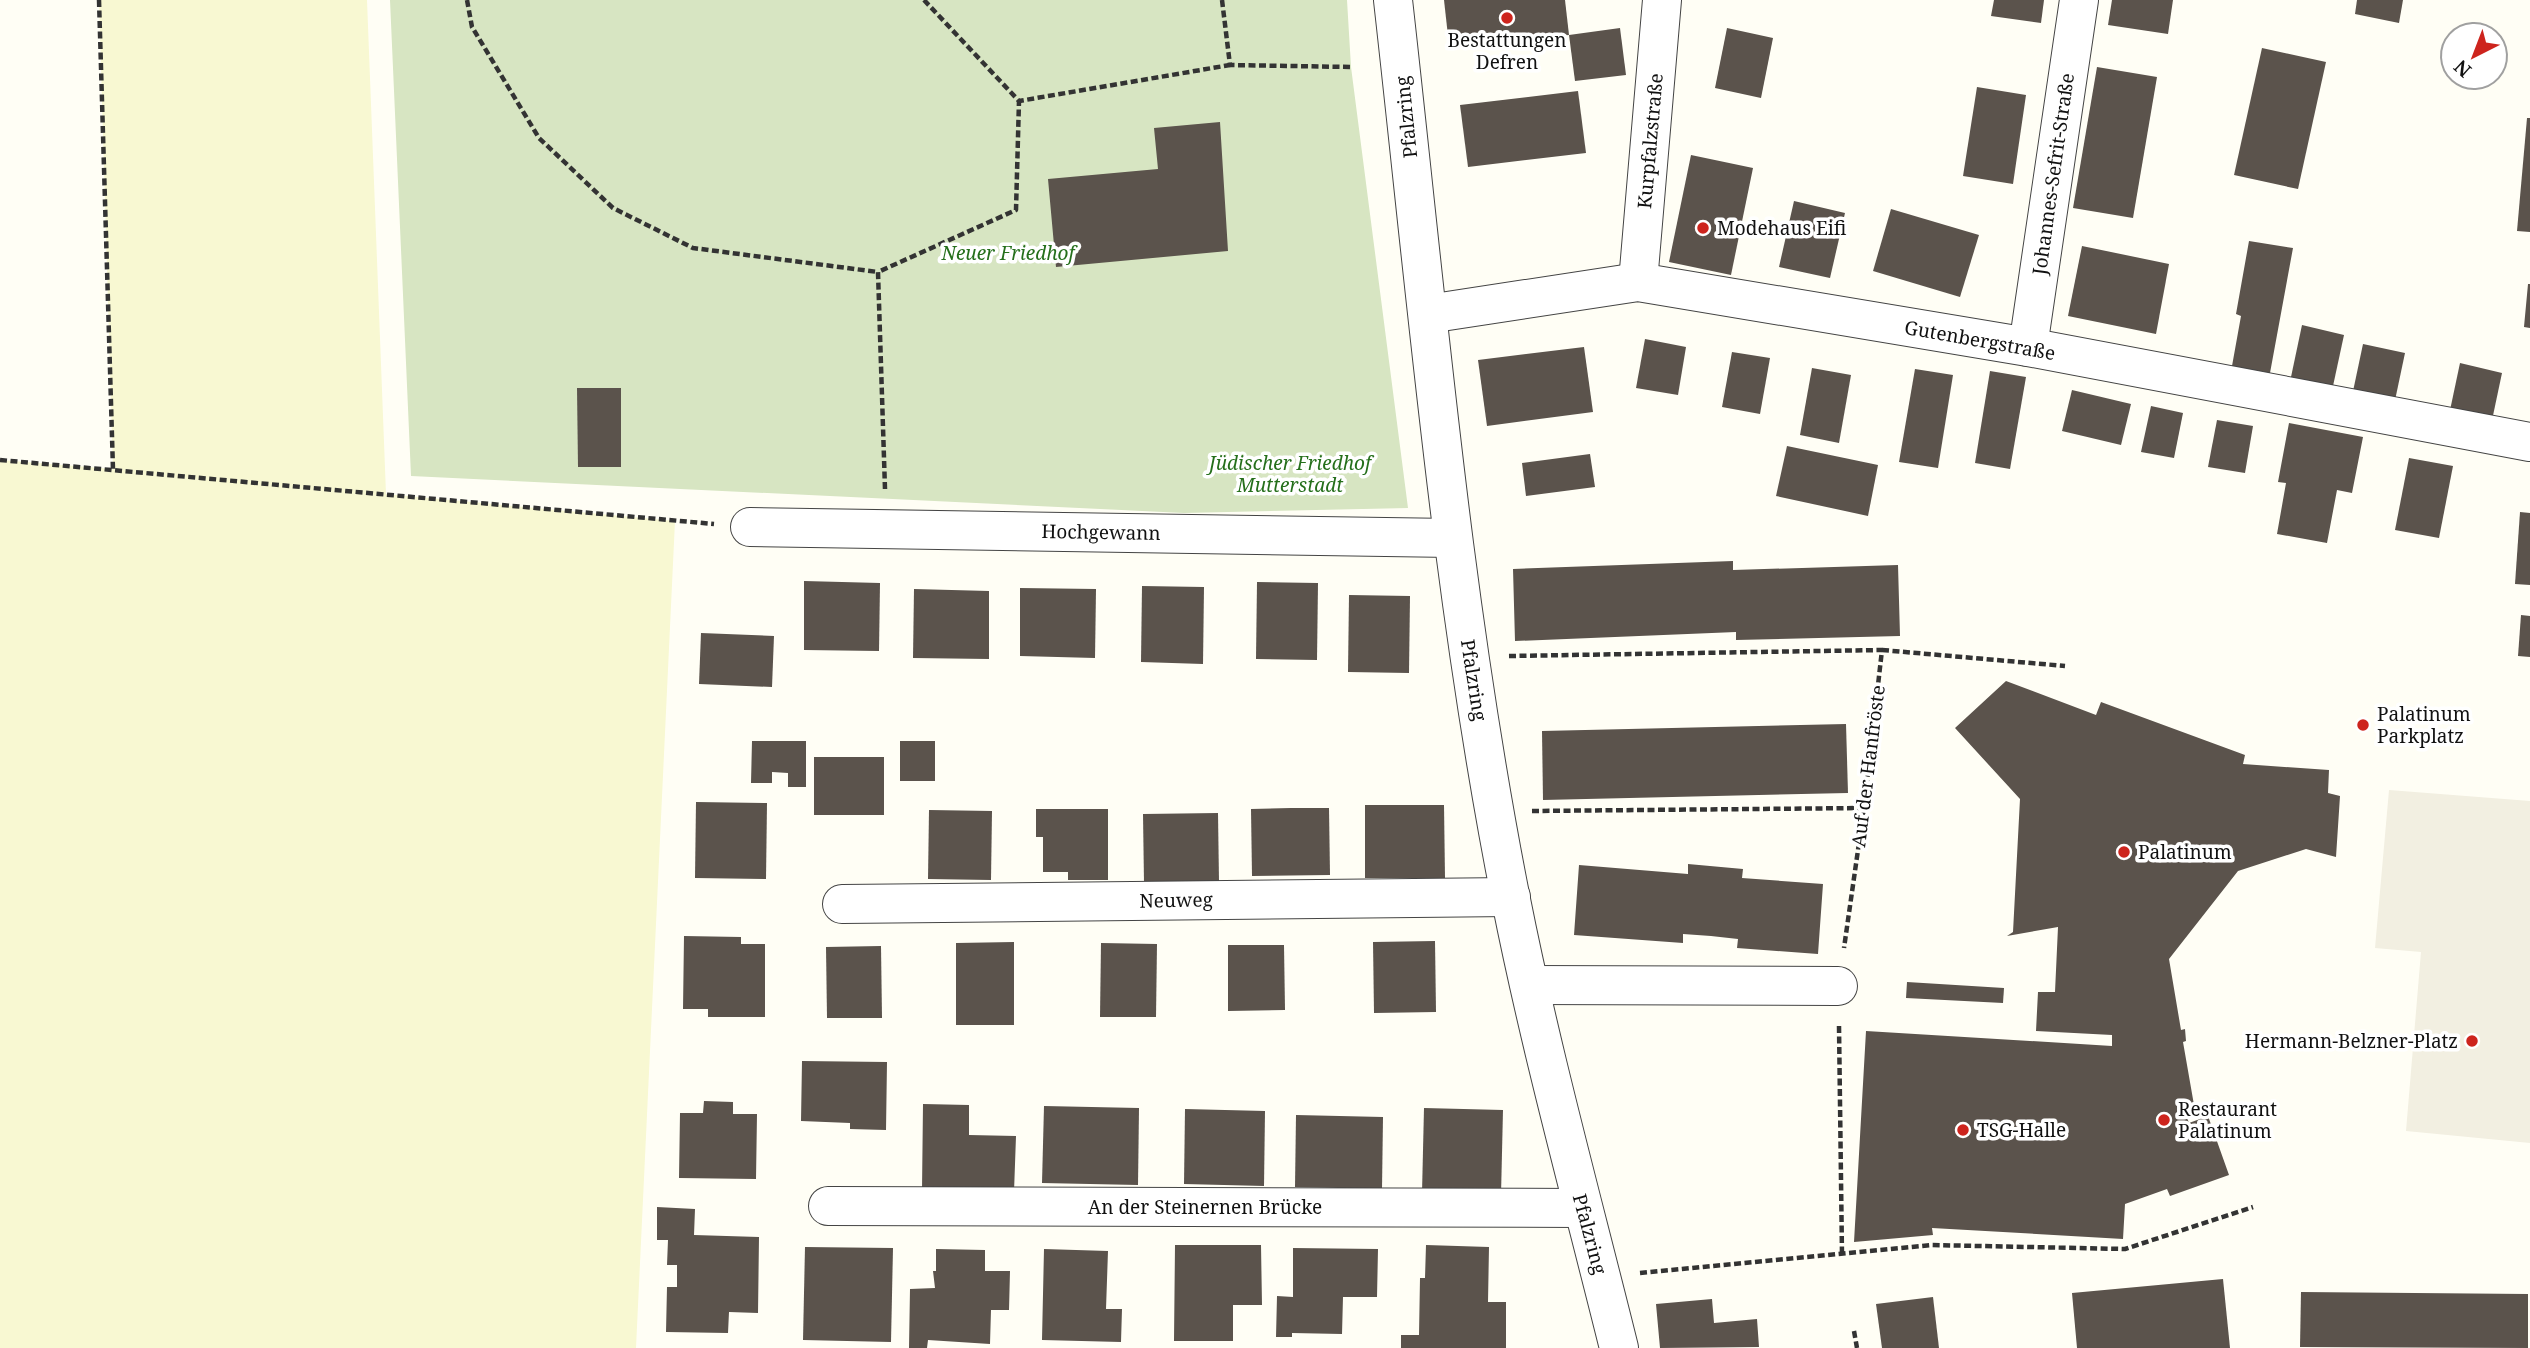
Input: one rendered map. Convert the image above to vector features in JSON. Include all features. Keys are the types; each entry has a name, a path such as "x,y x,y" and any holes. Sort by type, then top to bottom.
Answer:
{"street":[{"name":"Pfalzring","path":"1393,0 1452,538 1470,656 1511,897 1582,1208 1619,1348"},
{"name":"Kurpfalzstraße","path":"1638,282 1662,0"},
{"name":"Johannes-Sefrit-Straße","path":"2028,347 2079,0"},
{"name":"Gutenbergstraße","path":"1428,314 1638,282 2028,347 2530,442"},
{"name":"Hochgewann","path":"750,527 1452,538"},
{"name":"Neuweg","path":"842,904 1511,897"},
{"path":"1530,985 1838,986"},
{"name":"An der Steinernen Brücke","path":"828,1206 1582,1208"}],"path":[{"path":"99,0 113,470"},
{"path":"467,0 472,27 539,138 613,208 694,248 877,272 1016,209 1019,101 924,0"},
{"path":"1222,0 1230,65"},
{"path":"1019,101 1230,65 1351,67"},
{"path":"877,272 886,529"},
{"path":"0,460 750,527"},
{"path":"1470,656 1882,650 2065,666"},
{"name":"Auf der Hanfröste","path":"1842,1255 1838,986 1864,808 1882,650"},
{"path":"1497,812 1864,808"},
{"path":"1601,1276 1932,1245 2125,1249 2253,1207"},
{"path":"1854,1331 1857,1348"}],"green space":[{"path":"99,0 367,0 386,494 675,521 636,1348 0,1348 0,460 113,469"},
{"name":"Neuer Friedhof","path":"390,0 1347,0 1351,67 1408,508 1184,513 411,476"}],"shaded area":[{"name":"Hermann-Belzner-Platz","path":"2389,790 2530,801 2530,1143 2406,1131 2421,952 2375,948"}],"building":[{"name":"Bestattungen Defren","path":"1444,0 1565,0 1569,35 1449,45"},
{"path":"1994,0 2044,0 2041,23 1991,16"},
{"path":"2112,0 2173,0 2168,34 2108,25"},
{"path":"2357,0 2403,0 2399,23 2355,14"},
{"path":"1620,28 1626,75 1575,81 1569,35"},
{"path":"1727,28 1773,38 1761,98 1715,88"},
{"path":"2262,48 2326,62 2298,189 2234,175"},
{"path":"2097,67 2157,77 2133,218 2073,208"},
{"path":"1977,87 2026,95 2013,184 1963,176"},
{"path":"1578,91 1586,153 1468,167 1460,105"},
{"path":"2527,118 2530,118 2530,232 2517,231"},
{"path":"1220,122 1228,251 1056,267 1048,179 1158,169 1154,128"},
{"path":"1691,155 1753,168 1731,275 1669,262"},
{"path":"1794,201 1845,213 1830,278 1779,267"},
{"path":"1891,209 1979,235 1960,297 1873,271"},
{"path":"2249,241 2293,248 2270,373 2232,366 2241,316 2236,314"},
{"path":"2082,246 2169,264 2156,334 2068,316"},
{"path":"2530,284 2530,328 2524,327"},
{"path":"2302,325 2344,335 2333,386 2291,377"},
{"path":"1645,339 1686,347 1678,395 1636,388"},
{"path":"2363,344 2405,353 2394,405 2352,396"},
{"path":"1584,347 1593,412 1487,426 1478,360"},
{"path":"1732,352 1770,358 1760,414 1722,407"},
{"path":"2460,363 2502,373 2491,425 2449,415"},
{"path":"1812,368 1851,375 1839,443 1800,435"},
{"path":"1915,369 1953,375 1938,468 1899,462"},
{"path":"1990,371 2026,377 2010,469 1975,463"},
{"path":"577,388 621,388 621,467 578,467"},
{"path":"2072,390 2131,404 2121,445 2062,431"},
{"path":"2151,406 2183,413 2174,458 2141,452"},
{"path":"2217,420 2253,426 2245,473 2208,467"},
{"path":"2289,423 2363,437 2352,493 2337,490 2327,543 2277,534 2286,483 2278,482"},
{"path":"1787,446 1878,465 1868,516 1776,496"},
{"path":"1590,454 1595,487 1526,496 1522,463"},
{"path":"2409,458 2453,466 2439,538 2395,530"},
{"path":"2520,512 2530,513 2530,585 2515,584"},
{"path":"1733,561 1733,570 1898,565 1900,636 1736,640 1736,632 1515,641 1513,569"},
{"path":"804,581 880,583 879,651 804,650"},
{"path":"1257,582 1318,583 1317,660 1256,659"},
{"path":"1142,586 1204,587 1203,664 1141,662"},
{"path":"1020,588 1096,589 1095,658 1020,656"},
{"path":"914,589 989,591 989,659 913,658"},
{"path":"1349,595 1410,596 1409,673 1348,672"},
{"path":"2521,615 2530,616 2530,657 2518,656"},
{"path":"701,633 774,636 772,687 699,684"},
{"path":"2006,681 2096,715 2101,702 2245,755 2243,764 2329,770 2328,793 2340,796 2336,857 2306,849 2238,871 2169,959 2181,1030 2185,1029 2186,1041 2183,1042 2194,1105 2183,1107 2189,1123 2208,1116 2229,1175 2170,1196 2167,1189 2125,1204 2123,1239 1932,1228 1933,1235 1854,1242 1866,1031 2112,1046 2112,1035 2036,1031 2038,992 2055,992 2058,927 2007,936 2013,932 2020,799 1955,728"},
{"path":"1846,724 1848,793 1543,800 1542,731"},
{"path":"752,741 806,741 806,787 788,787 788,773 772,772 772,783 751,783"},
{"path":"900,741 935,741 935,781 900,781"},
{"path":"814,757 884,757 884,815 814,815"},
{"path":"696,802 767,803 766,879 695,878"},
{"path":"1365,805 1444,805 1445,878 1365,878"},
{"path":"1329,808 1330,875 1252,876 1251,809"},
{"path":"1036,809 1108,809 1108,880 1068,880 1068,872 1043,872 1043,837 1036,837"},
{"path":"929,810 992,811 991,880 928,879"},
{"path":"1218,813 1219,882 1144,883 1143,814"},
{"path":"1688,864 1743,869 1742,878 1823,884 1818,954 1737,948 1738,939 1711,936 1683,934 1683,943 1574,935 1579,865 1688,874"},
{"path":"684,936 741,937 741,944 765,944 765,1017 708,1017 708,1009 683,1009"},
{"path":"1435,941 1436,1012 1374,1013 1373,942"},
{"path":"1014,942 1014,1025 956,1025 956,943"},
{"path":"1101,943 1157,944 1156,1017 1100,1017"},
{"path":"1228,945 1284,945 1285,1010 1228,1011"},
{"path":"881,946 882,1018 827,1018 826,947"},
{"path":"1907,982 2004,988 2003,1003 1906,998"},
{"path":"802,1061 887,1062 886,1130 850,1129 850,1123 801,1121"},
{"path":"704,1101 733,1102 733,1114 757,1114 756,1179 679,1178 680,1113 703,1113"},
{"path":"923,1104 969,1105 969,1135 1016,1136 1014,1192 922,1190"},
{"path":"1044,1106 1139,1108 1138,1185 1042,1183"},
{"path":"1424,1108 1503,1110 1501,1195 1422,1193"},
{"path":"1185,1109 1265,1111 1264,1186 1184,1184"},
{"path":"1296,1115 1383,1117 1382,1189 1295,1187"},
{"path":"657,1207 695,1209 694,1235 759,1237 758,1313 729,1312 728,1333 666,1332 667,1287 677,1287 677,1265 667,1265 668,1240 657,1240"},
{"path":"1175,1245 1261,1245 1262,1305 1233,1305 1233,1341 1174,1341"},
{"path":"1426,1245 1489,1247 1488,1302 1506,1302 1506,1348 1401,1348 1401,1335 1419,1335 1420,1278 1425,1278"},
{"path":"805,1247 893,1248 891,1342 803,1340"},
{"path":"1293,1248 1378,1249 1377,1297 1343,1297 1342,1334 1292,1333 1292,1337 1276,1337 1277,1296 1293,1297"},
{"path":"936,1249 985,1250 985,1271 1010,1271 1009,1310 991,1310 990,1344 928,1340 927,1348 909,1348 910,1289 935,1288 933,1271 936,1271"},
{"path":"1044,1249 1108,1251 1106,1309 1122,1309 1121,1342 1042,1340"},
{"path":"2223,1279 2230,1348 2077,1348 2072,1293"},
{"path":"2301,1292 2528,1294 2528,1348 2300,1347"},
{"path":"1933,1297 1939,1348 1882,1348 1876,1304"},
{"path":"1712,1299 1714,1323 1757,1319 1759,1347 1660,1348 1656,1304"}],"place":[{"name":"Bestattungen Defren","path":"1507,18"},
{"name":"Modehaus Eifi","path":"1703,228"},
{"name":"Palatinum Parkplatz","path":"2363,725"},
{"name":"Palatinum","path":"2124,852"},
{"name":"Hermann-Belzner-Platz","path":"2472,1041"},
{"name":"Restaurant Palatinum","path":"2164,1120"},
{"name":"TSG-Halle","path":"1963,1130"}],"park label":[{"name":"Jüdischer Friedhof Mutterstadt","path":"1290,474"}]}
